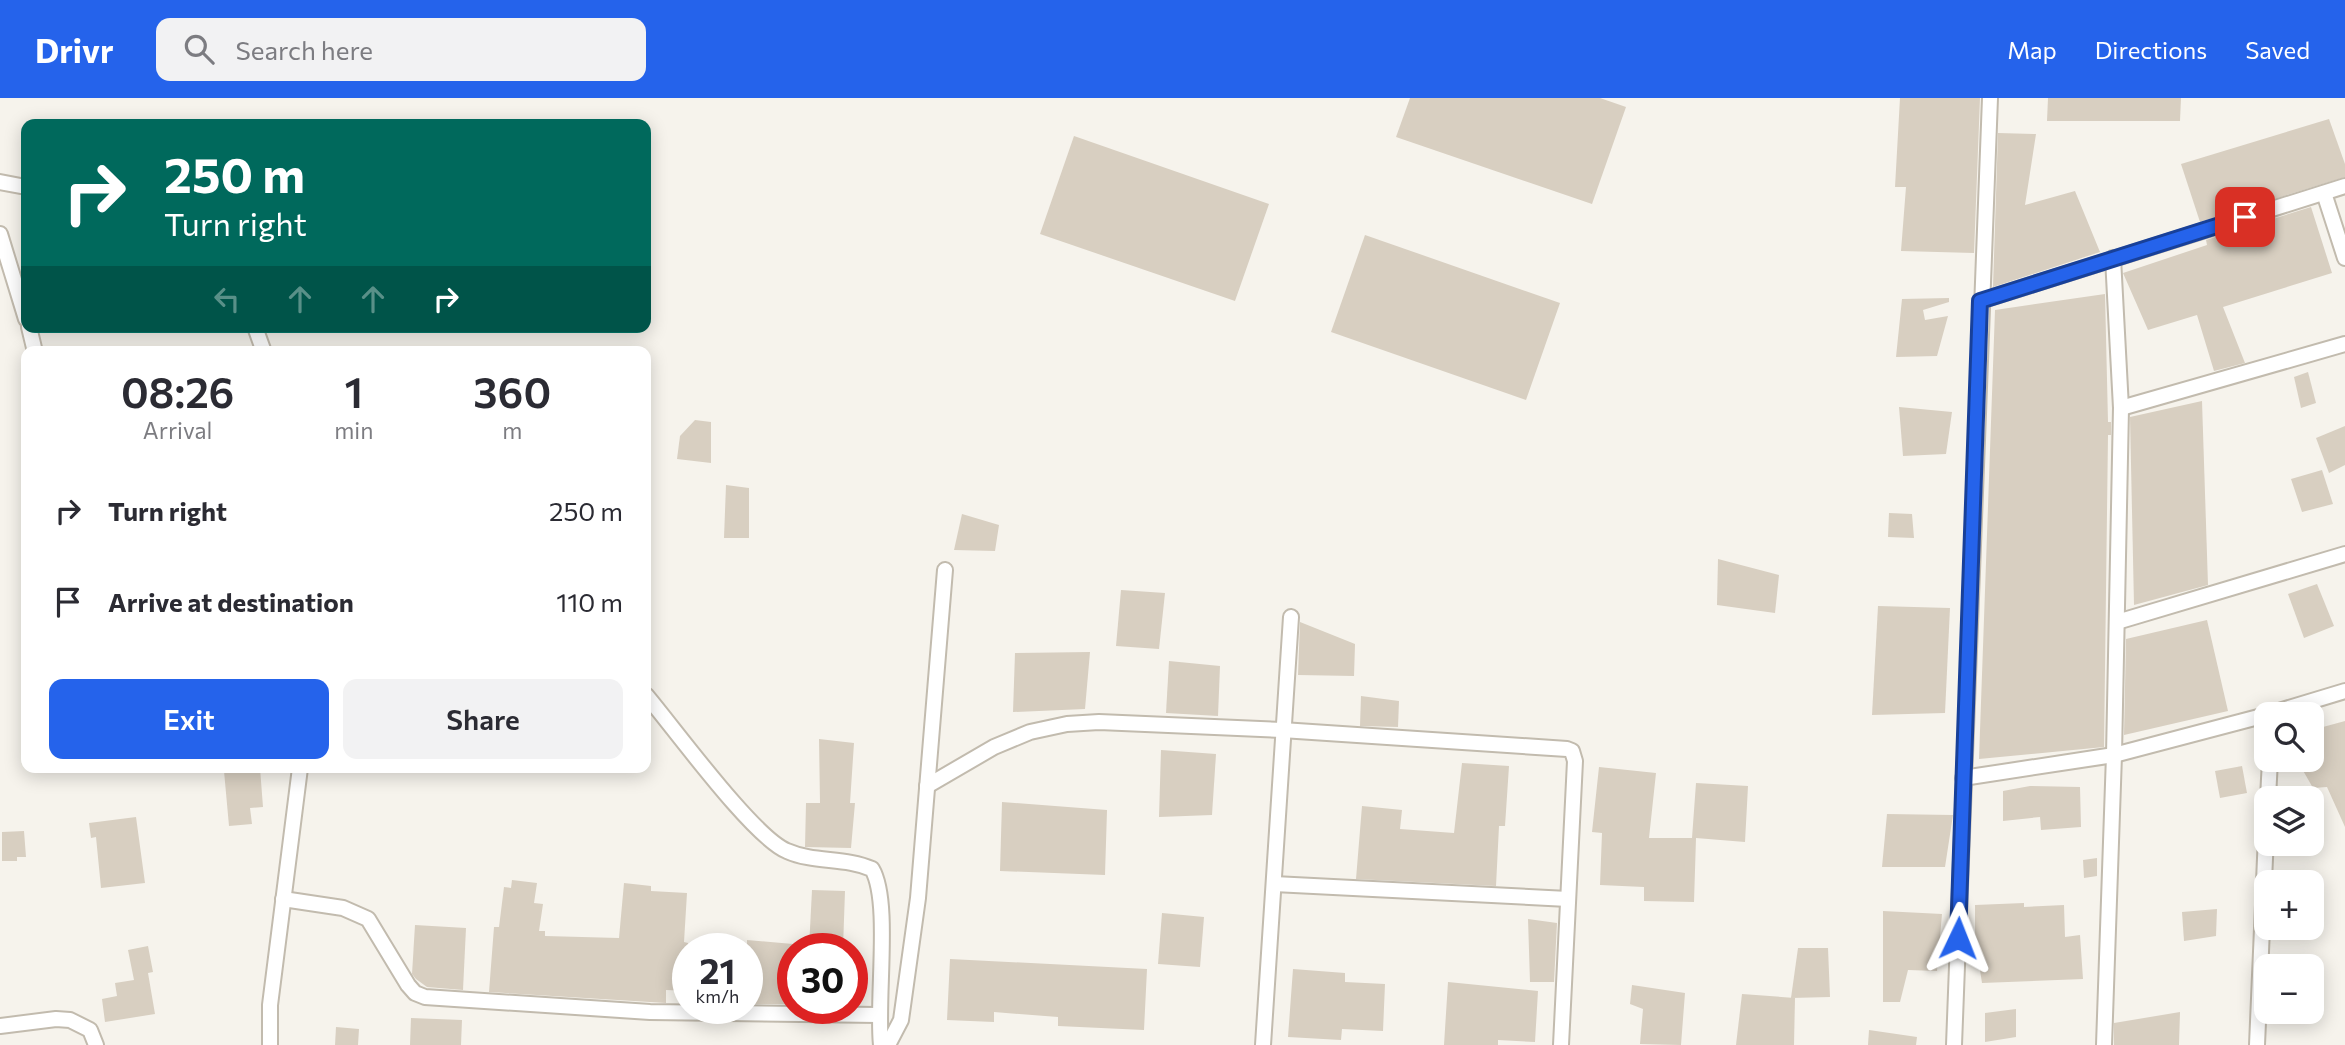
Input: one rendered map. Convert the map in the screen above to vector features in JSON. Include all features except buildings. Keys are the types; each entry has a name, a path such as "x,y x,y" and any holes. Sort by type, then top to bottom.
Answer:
{"street":[{"path":"1954,1045 1980,301 1990,98"},
{"path":"0,182 21,186"},
{"path":"1980,301 2345,186"},
{"path":"2324,193 2345,258"},
{"path":"0,233 21,302"},
{"path":"2104,1045 2114,755 2121,408 2113,258"},
{"path":"2121,408 2345,344"},
{"path":"2116,622 2345,554"},
{"path":"888,1045 901,1020 905,1002 918,898 945,570"},
{"path":"1263,1045 1291,617"},
{"path":"2309,702 2345,691"},
{"path":"651,701 758,829 785,851 806,857 860,863 872,869 881,893 878,1015 881,1045"},
{"path":"1963,778 2114,755 2254,718"},
{"path":"927,786 994,747 1030,733 1067,724 1099,722 1563,747 1572,751 1576,761 1561,1045"},
{"path":"270,1045 270,1005 299,773"},
{"path":"2257,1045 2265,856"},
{"path":"1273,884 1568,899"},
{"path":"283,899 343,908 368,919 408,985 415,993 425,997 650,1012 878,1015"},
{"path":"0,1026 70,1020 90,1030 96,1045"}],"route":[{"path":"1958,938 1980,301 2245,217"}]}
